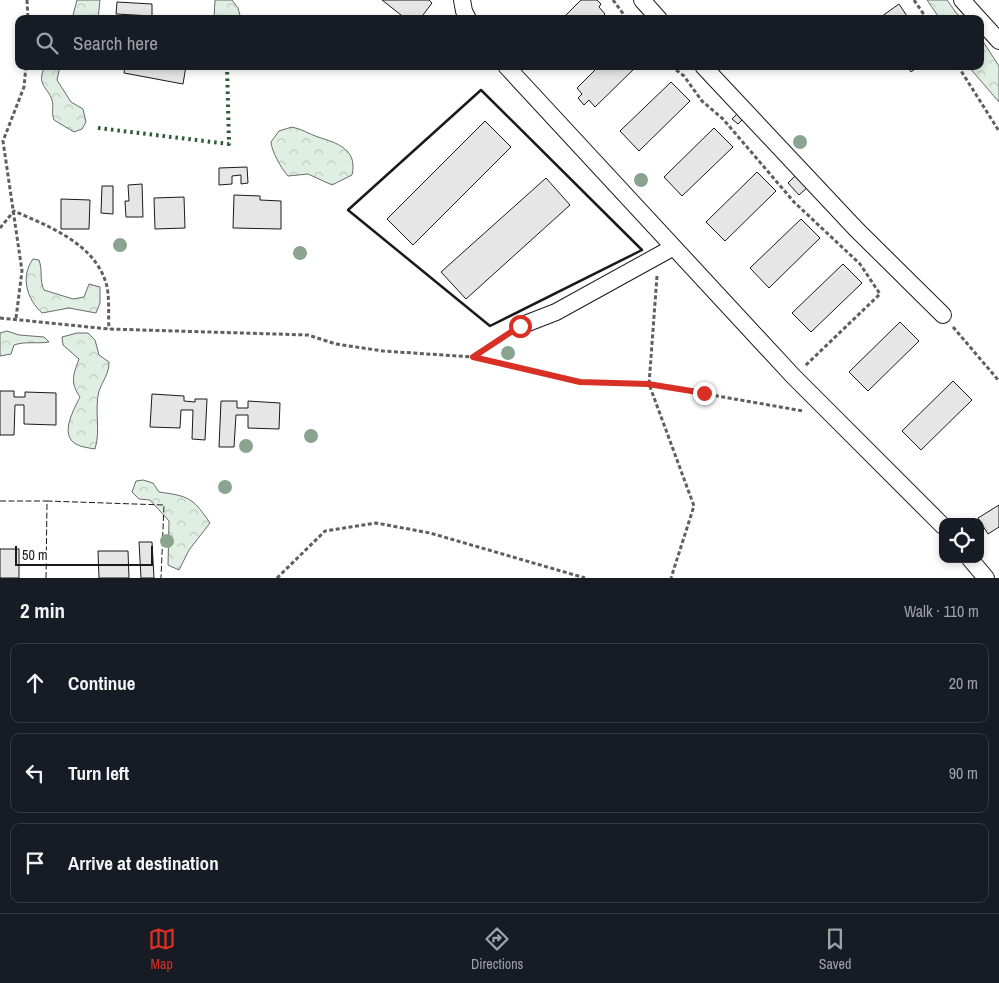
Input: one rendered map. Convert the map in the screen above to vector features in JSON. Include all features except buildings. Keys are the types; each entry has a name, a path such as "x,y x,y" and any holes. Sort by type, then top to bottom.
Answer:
{"street":[{"path":"462,0 466,15"},
{"path":"642,0 655,15"},
{"path":"962,0 976,15"},
{"path":"984,24 999,41"},
{"path":"510,70 672,248 793,376 939,522"},
{"path":"707,70 856,229 943,315"},
{"path":"520,326 556,312 672,248"},
{"path":"973,563 986,578"}],"path":[{"path":"27,0 28,15"},
{"path":"613,0 624,15"},
{"path":"914,0 924,15"},
{"path":"16,318 22,272 3,141 24,88 26,70"},
{"path":"676,70 684,76 702,101 723,119 794,202 860,264 880,294 793,376"},
{"path":"960,70 999,132"},
{"path":"0,228 14,211"},
{"path":"14,211 73,240 95,262 106,283 108,329"},
{"path":"657,273 648,384 694,506 671,578"},
{"path":"943,315 999,381"},
{"path":"0,318 16,318 108,329 308,336 336,344 383,351 473,357 580,382 648,384 809,413 819,403"},
{"path":"473,357 520,326"},
{"path":"278,578 325,531 376,523 430,533 586,578"}],"green space":[{"path":"77,0 100,0 98,15 73,15"},
{"path":"215,0 232,0 238,8 240,15 214,15"},
{"path":"927,0 947,0 959,15 937,15"},
{"path":"984,43 999,66 999,102 971,70 984,70"},
{"path":"44,70 59,70 57,80 71,102 83,109 86,122 82,129 74,132 54,120 52,100 42,81"},
{"path":"292,127 344,148 352,159 352,175 332,185 308,174 288,176 277,160 271,142 279,131"},
{"path":"33,259 39,260 44,290 73,299 84,297 89,284 100,287 100,303 96,313 69,308 42,313 32,301 27,287 27,273"},
{"path":"7,331 19,335 44,337 49,342 14,345 11,354 0,356 0,333"},
{"path":"77,333 88,333 95,340 99,355 109,362 106,377 99,391 97,442 95,449 76,444 69,435 69,422 80,397 74,383 75,370 79,359 63,345 62,337"},
{"path":"143,480 153,483 159,492 184,497 194,503 210,523 189,550 179,570 168,565 169,521 150,500 139,499 132,492 136,481"}],"hedge":[{"path":"98,128 229,144 227,70"}],"fence":[{"path":"0,501 47,501"},
{"path":"46,578 47,501 164,505 161,578"}],"wall":[{"path":"481,90 642,250 490,326 348,210 481,90"}],"route":[{"path":"520,326 473,357 580,382 648,384 704,393"}]}
